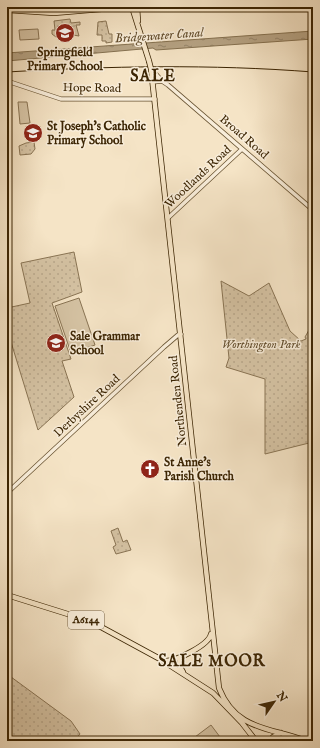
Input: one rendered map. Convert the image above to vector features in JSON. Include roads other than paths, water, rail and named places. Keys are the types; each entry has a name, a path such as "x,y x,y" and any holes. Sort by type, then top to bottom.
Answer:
{"main road":[{"path":"7,10 54,12 123,7 132,13 140,34"},
{"path":"132,7 140,34"},
{"path":"137,7 140,34"},
{"name":"Northenden Road","path":"140,34 150,61 153,82 218,684 222,696 244,720 255,726 282,733"},
{"name":"A6144","path":"7,595 90,621 184,674 213,693 242,723 256,741"},
{"path":"160,660 170,661 181,657 209,640 212,631"},
{"path":"199,646 211,647 215,652"},
{"path":"181,657 179,665 184,674"},
{"path":"270,741 273,737 282,733 306,741"}],"street":[{"name":"Broad Road","path":"151,69 162,81 313,210"},
{"name":"Hope Road","path":"7,81 61,99 155,99"},
{"path":"153,82 162,81"},
{"name":"Woodlands Road","path":"168,218 242,149"},
{"name":"Derbyshire Road","path":"7,493 164,347 181,334"}],"water":[{"path":"313,31 313,39 156,50 153,48 7,61 7,53"}],"tram line":[{"path":"7,72 84,68 160,67 275,69 313,72"}],"place":[{"name":"Springfield Primary School","path":"65,33"},
{"name":"St Joseph's Catholic Primary School","path":"33,133"},
{"name":"Sale Grammar School","path":"56,343"},
{"name":"St Anne's Parish Church","path":"150,469"}],"district":[{"name":"SALE","path":"153,77"},
{"name":"SALE MOOR","path":"212,662"}],"water label":[{"name":"Bridgewater Canal","path":"159,36"}],"park label":[{"name":"Worthington Park","path":"261,344"}]}
